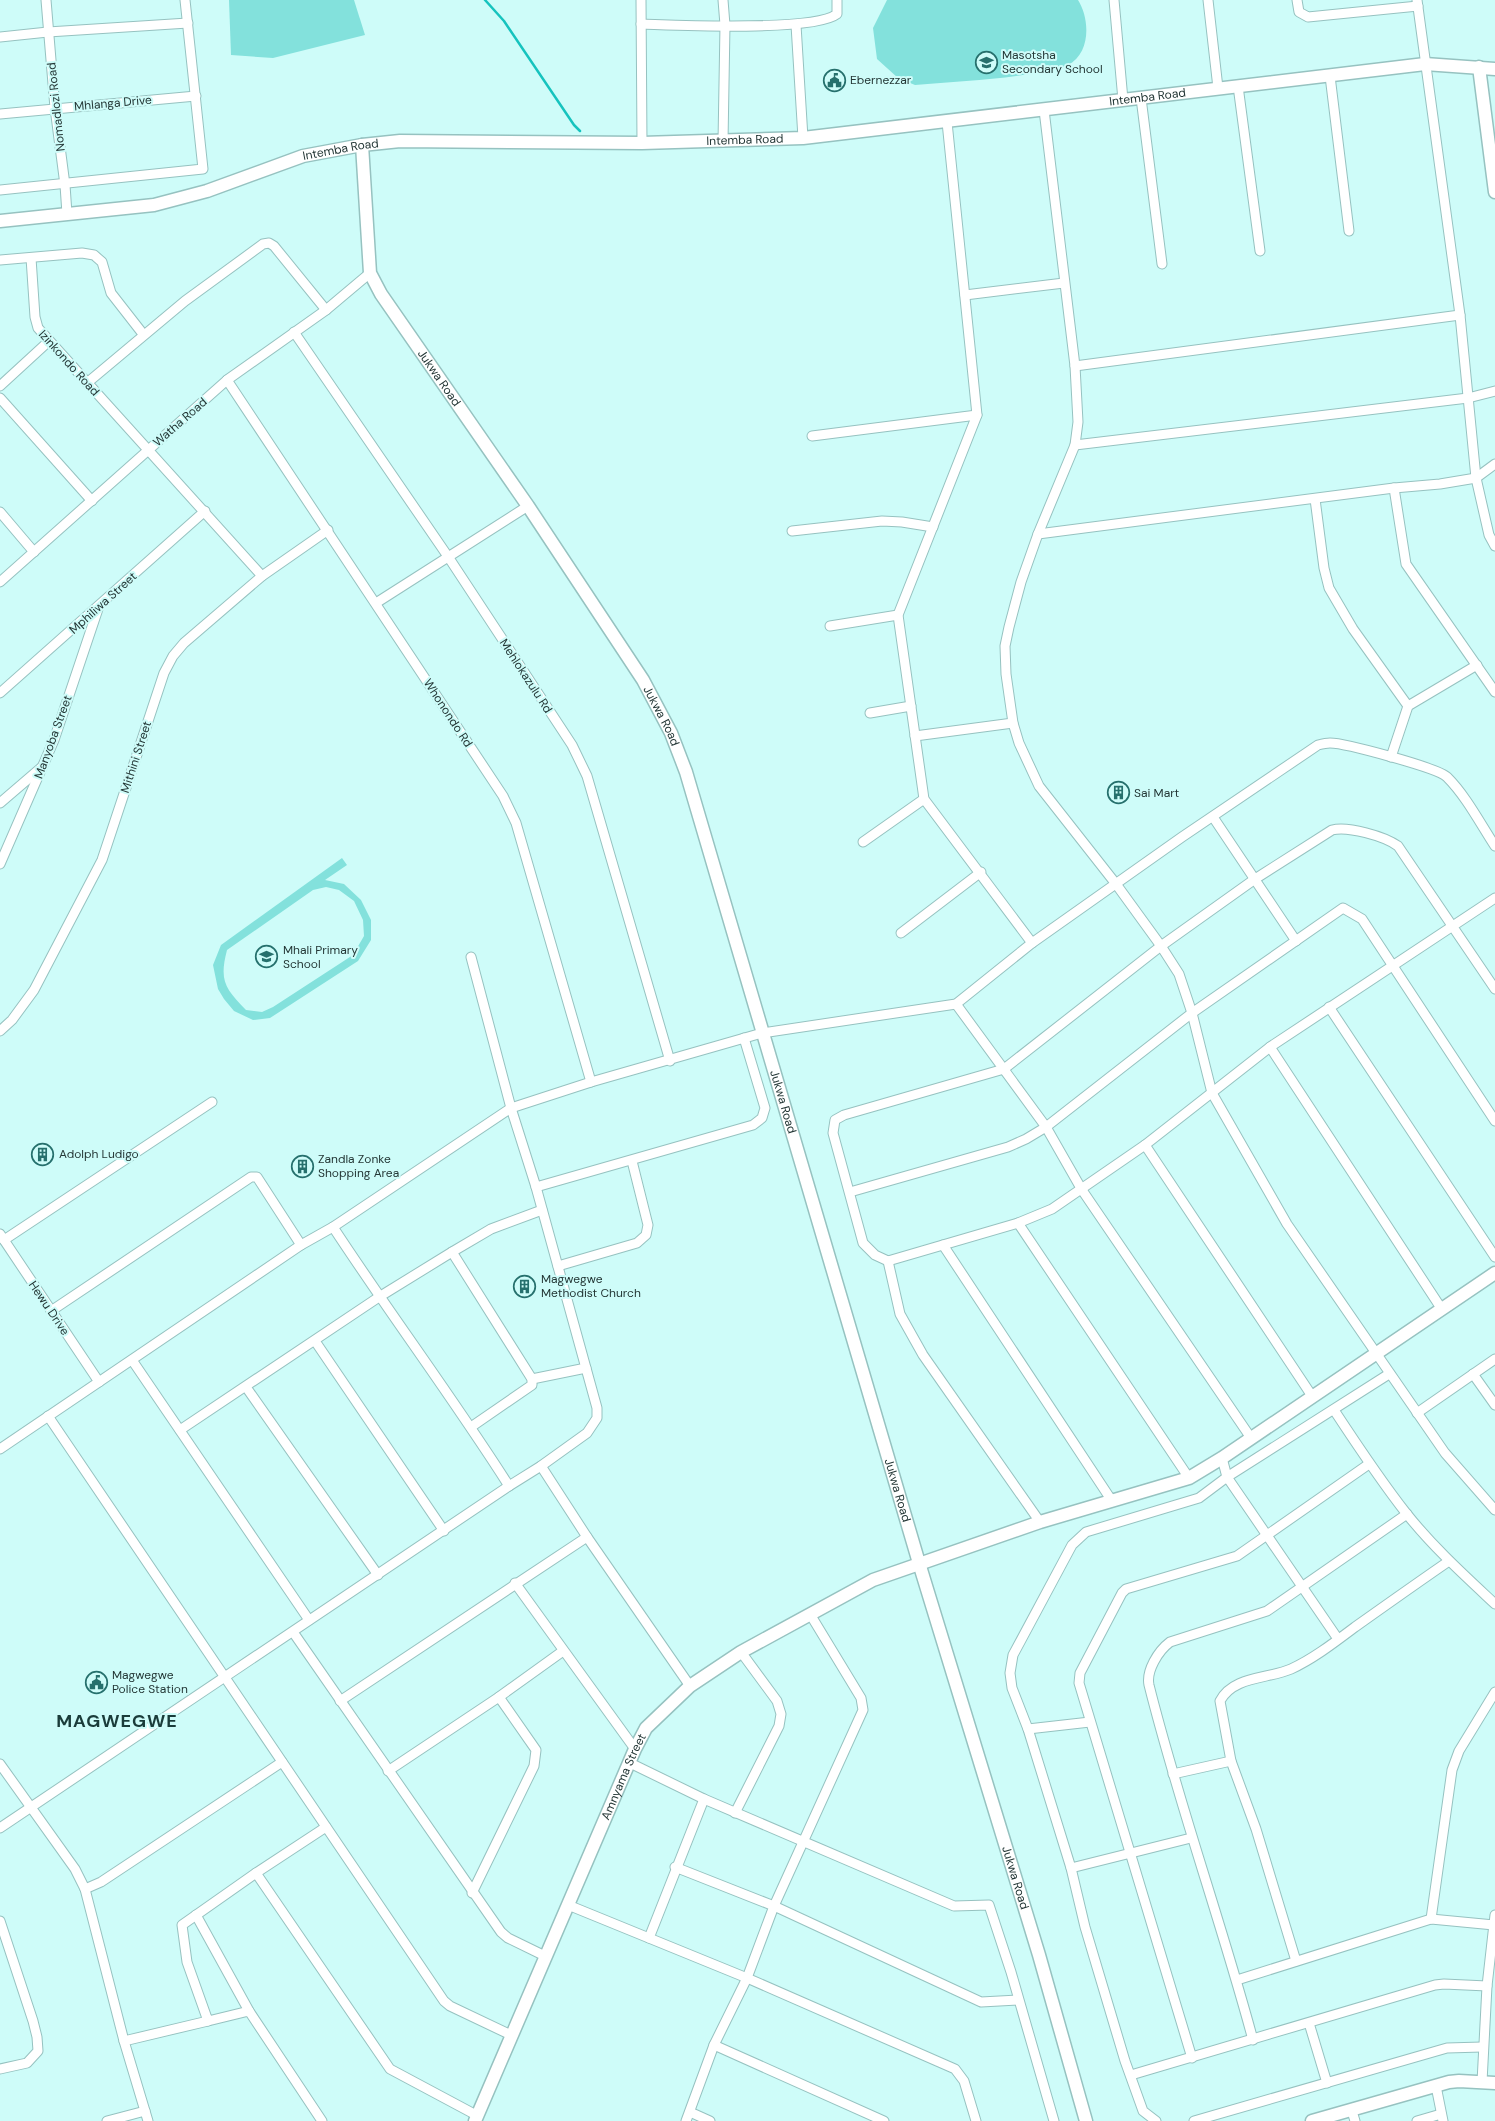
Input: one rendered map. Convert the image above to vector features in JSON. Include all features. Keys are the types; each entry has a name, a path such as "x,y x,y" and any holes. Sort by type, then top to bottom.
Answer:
{"street":[{"name":"Nomadlozi Road","path":"46,0 55,108 67,214"},
{"path":"0,190 65,185 204,169 185,0"},
{"path":"641,0 642,143"},
{"path":"722,0 725,25 723,142"},
{"path":"640,24 796,25 832,18 837,14 837,0"},
{"path":"1114,0 1123,100"},
{"path":"1208,0 1218,88"},
{"path":"1298,0 1299,12 1308,17 1417,3 1460,315 1476,478 1489,534 1495,546"},
{"path":"0,38 48,32 188,23"},
{"path":"796,25 803,138"},
{"name":"Intemba Road","path":"0,222 154,205 174,201 303,156 362,145 400,141 642,143 723,142 803,138 1425,64 1495,69"},
{"path":"1479,67 1495,192"},
{"path":"1330,76 1349,231"},
{"path":"1238,86 1260,251"},
{"name":"Mhlanga Drive","path":"0,114 196,96"},
{"path":"1141,98 1162,264"},
{"path":"1044,110 1075,366 1078,422 1075,445 1038,534 1021,582 1005,646 1006,674 1013,723 1021,749 1039,786 1116,884 1179,974 1192,1013 1212,1093 1287,1224 1445,1453 1495,1510"},
{"path":"947,122 977,415 898,615 924,799 981,872 1032,943"},
{"name":"Jukwa Road","path":"362,145 370,272 381,294 528,506 642,680 657,704 671,733 686,772 918,1563 1039,1955 1086,2121"},
{"path":"87,383 184,300 264,244 269,243 274,246 326,310"},
{"path":"0,260 82,253 94,255 102,262 111,293 143,334"},
{"name":"Izinkondo Road","path":"31,258 35,317 38,328 262,576"},
{"name":"Watha Road","path":"0,582 228,380 326,310 370,272"},
{"path":"965,295 1064,283"},
{"path":"1075,366 1460,315"},
{"name":"Mehlokazulu Rd","path":"294,332 449,558 572,745 588,776 670,1061"},
{"path":"0,386 49,341"},
{"name":"Whonondo Rd","path":"228,380 503,796 516,823 591,1082"},
{"path":"1075,445 1468,398 1495,391"},
{"path":"0,398 92,500"},
{"path":"812,436 977,415"},
{"path":"1038,534 1394,488 1440,484 1476,478 1495,464"},
{"path":"1394,488 1406,564 1495,692"},
{"path":"1315,499 1324,568 1329,588 1352,629 1408,706"},
{"path":"376,603 528,506"},
{"name":"Mphiliwa Street","path":"0,693 205,511"},
{"path":"0,512 34,552"},
{"path":"792,530 882,521 933,527"},
{"name":"Mithini Street","path":"0,1031 12,1020 34,990 102,860 164,673 173,656 184,643 262,576 328,530"},
{"name":"Manyoba Street","path":"0,864 44,766 99,606"},
{"path":"830,626 898,615"},
{"path":"1391,757 1408,706 1477,665"},
{"path":"870,713 911,706"},
{"path":"915,736 1013,723"},
{"path":"0,1450 301,1245 333,1227 510,1108 591,1082 670,1061 762,1033 956,1004 1032,943 1318,745 1330,743 1391,757 1435,770 1445,775 1457,789 1495,846"},
{"path":"0,803 44,766"},
{"path":"863,842 924,799"},
{"path":"1213,817 1296,941"},
{"path":"1495,898 1452,925 1270,1048 1145,1145 1052,1209 1018,1223 888,1261 874,1256 863,1243 834,1133 835,1120 844,1115 1004,1069 1161,946 1255,879 1332,830 1341,828 1351,830 1391,841 1398,846 1452,925 1495,989"},
{"path":"901,933 981,872"},
{"path":"850,1192 1008,1147 1026,1140 1046,1127 1192,1013 1343,908 1362,919 1495,1122"},
{"path":"0,1828 541,1466 586,1434 597,1418 597,1408 536,1187 510,1108 471,957"},
{"path":"956,1004 1046,1127 1082,1190 1251,1438"},
{"path":"1329,1007 1495,1257"},
{"path":"536,1187 753,1126 762,1118 764,1108 744,1038"},
{"path":"1270,1048 1441,1308"},
{"path":"2,1237 212,1102"},
{"path":"1145,1145 1312,1396"},
{"path":"558,1266 638,1243 646,1235 648,1225 632,1161"},
{"path":"51,1311 251,1177 257,1177 301,1245"},
{"path":"180,1430 379,1297 452,1252 491,1229 542,1210"},
{"path":"1018,1223 1189,1478"},
{"path":"333,1227 379,1297 471,1427 509,1486"},
{"name":"Hewu Drive","path":"2,1237 99,1382"},
{"path":"943,1245 1112,1501"},
{"path":"452,1252 532,1380 532,1385 471,1427"},
{"path":"888,1261 900,1314 923,1355 1040,1522"},
{"name":"Amnyama Street","path":"477,2119 510,2036 635,1749 646,1728 690,1686 741,1652 873,1580 1040,1522 1189,1478 1222,1458 1375,1352 1495,1273"},
{"path":"315,1341 444,1531"},
{"path":"1417,1413 1495,1359"},
{"path":"132,1360 309,1620"},
{"path":"532,1380 586,1368"},
{"path":"1156,2121 1143,2110 1125,2061 1085,1927 1071,1868 1028,1729 1012,1688 1010,1673 1013,1655 1072,1544 1086,1532 1094,1528 1199,1498 1227,1477 1389,1374"},
{"path":"1473,1374 1495,1405"},
{"path":"246,1387 378,1575"},
{"path":"1334,1410 1370,1464 1407,1514 1449,1561 1495,1604"},
{"path":"48,1416 444,2002 510,2036"},
{"path":"1222,1458 1227,1477 1301,1588 1338,1639"},
{"path":"1192,2058 1090,1722 1079,1683 1080,1673 1122,1593 1130,1586 1235,1557 1370,1464"},
{"path":"541,1466 586,1537 690,1686"},
{"path":"1253,2040 1237,1980 1173,1774 1148,1676 1164,1647 1173,1641 1267,1610 1407,1514"},
{"path":"340,1701 586,1537"},
{"path":"1296,1961 1256,1829 1231,1761 1220,1700 1226,1691 1234,1685 1290,1669 1338,1639 1449,1561"},
{"path":"515,1583 635,1749"},
{"path":"686,2121 714,2045 747,1978 774,1906 864,1706 862,1698 810,1614"},
{"path":"293,1632 472,1893 504,1935 545,1956"},
{"path":"388,1771 499,1697 563,1651"},
{"path":"735,1813 779,1726 781,1714 777,1702 741,1652"},
{"path":"1431,1919 1452,1770 1459,1751 1495,1692"},
{"path":"472,1893 534,1766 536,1750 499,1697"},
{"path":"1028,1729 1090,1722"},
{"path":"1173,1774 1231,1761"},
{"path":"86,1889 101,1882 282,1762"},
{"path":"630,1763 735,1813 954,1906 989,1905 1054,2121"},
{"path":"0,1764 75,1870 86,1889 124,2041 148,2121"},
{"path":"649,1938 675,1868 704,1799"},
{"path":"208,2021 187,1962 182,1925 326,1827"},
{"path":"1071,1868 1192,1838"},
{"path":"675,1868 774,1906 981,2002 1018,2000"},
{"path":"256,1873 390,2069 477,2119"},
{"path":"568,1905 747,1978 954,2069 964,2081 976,2121"},
{"path":"196,1915 249,2011 322,2121"},
{"path":"1312,2121 1354,2116 1436,2086 1459,2081 1489,2083 1482,2047 1495,1915"},
{"path":"1237,1980 1431,1919 1494,1925"},
{"path":"0,1921 33,2021 38,2050 27,2063 0,2069"},
{"path":"1131,2075 1439,1984 1487,1986"},
{"path":"124,2041 249,2011"},
{"path":"1309,2023 1327,2083"},
{"path":"714,2045 884,2121"},
{"path":"1194,2121 1446,2048 1482,2047"},
{"path":"1417,2121 1442,2118 1436,2086"},
{"path":"107,2121 145,2111"},
{"path":"690,2112 710,2121"}],"shaded area":[{"path":"229,0 354,0 365,35 273,58 231,55"},
{"path":"887,0 1078,0 1085,16 1086,35 1081,52 1076,60 1068,65 999,78 915,85 898,78 877,59 873,28"},
{"path":"342,858 347,865 325,880 344,884 361,900 371,920 371,940 358,961 270,1018 253,1020 234,1011 224,999 218,989 213,965 221,945","holes":["326,887 339,890 354,901 363,920 364,936 353,955 273,1007 262,1012 246,1010 233,996 224,977 227,950 313,890"]}],"waterway":[{"path":"485,0 504,21 574,125 580,131"}],"place":[{"name":"Masotsha Secondary School","path":"986,62"},
{"name":"Ebernezzar","path":"834,80"},
{"name":"Sai Mart","path":"1118,793"},
{"name":"Mhali Primary School","path":"267,957"},
{"name":"Adolph Ludigo","path":"43,1154"},
{"name":"Zandla Zonke Shopping Area","path":"302,1166"},
{"name":"Magwegwe Methodist Church","path":"525,1286"},
{"name":"Magwegwe Police Station","path":"96,1682"}],"district":[{"name":"MAGWEGWE","path":"117,1721"}]}
